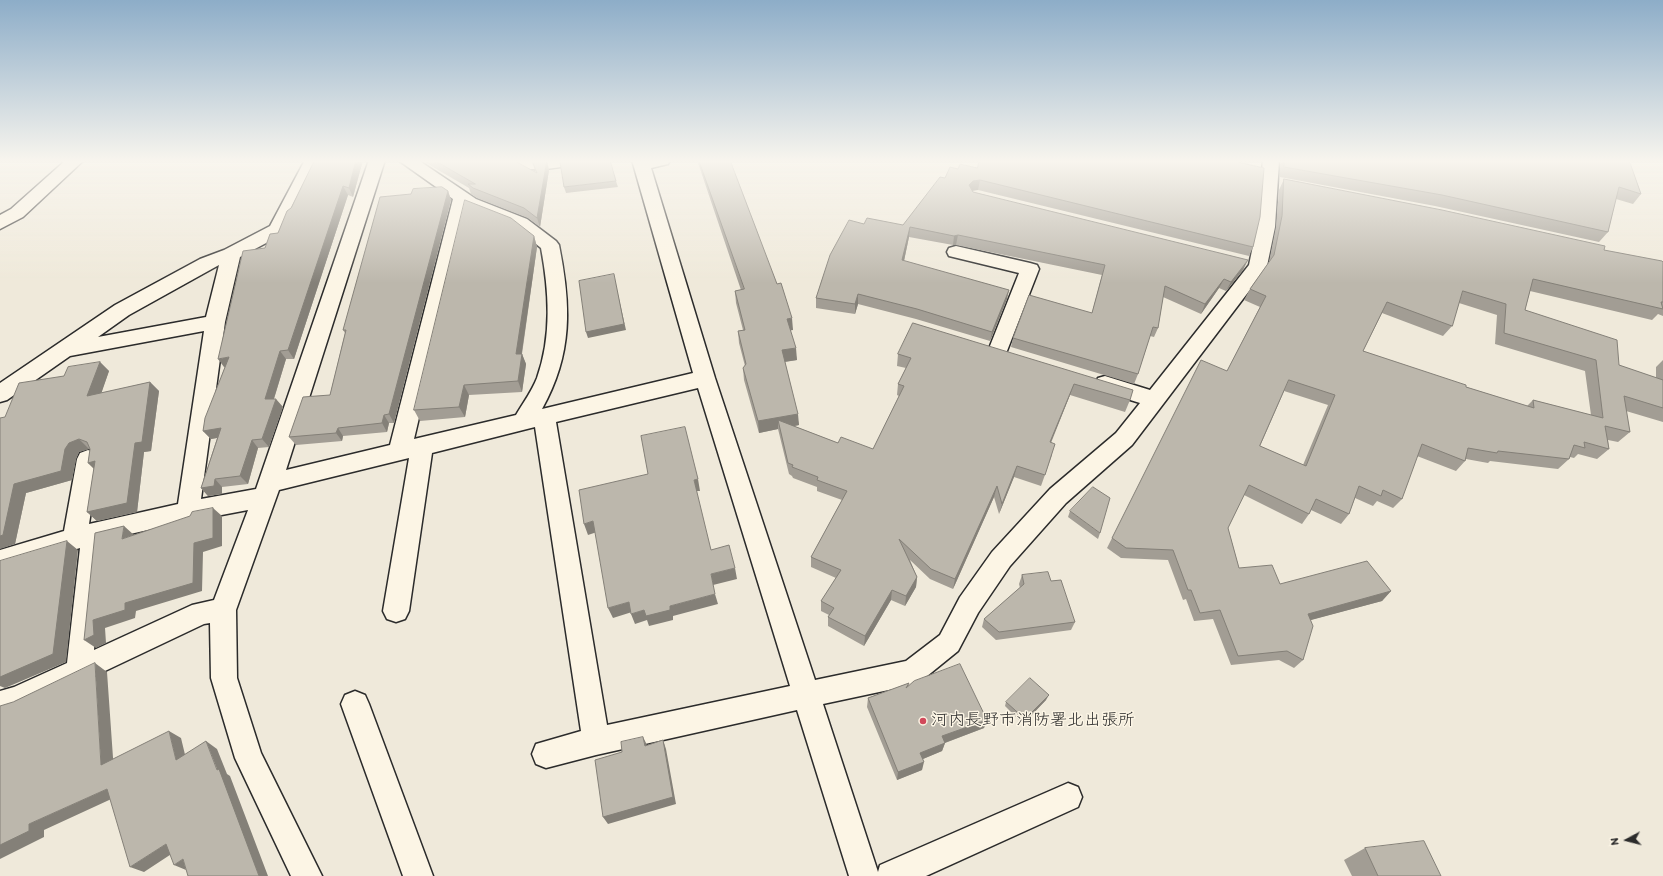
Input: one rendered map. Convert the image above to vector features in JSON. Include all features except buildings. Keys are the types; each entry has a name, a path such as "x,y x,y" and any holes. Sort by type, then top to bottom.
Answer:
{"street":[{"path":"0,223 17,213 30,201"},
{"path":"0,394 122,310 207,263 231,254 277,230 292,201"},
{"path":"307,876 249,758 228,693 224,678 223,610 267,489 363,201"},
{"path":"396,612 411,449 461,201"},
{"path":"469,201 521,223 550,245 557,281 559,329 534,419 596,741"},
{"path":"652,201 705,378 864,876"},
{"path":"546,754 596,741 912,672 949,644 969,605 1001,559 1058,496 1124,439 1155,400 1251,264 1266,227 1267,201"},
{"path":"956,252 1030,269 999,352"},
{"path":"188,512 215,322 231,254"},
{"path":"62,351 215,322"},
{"path":"0,561 84,536 161,516 233,505 267,489 411,449 705,378"},
{"path":"1088,379 1155,400"},
{"path":"79,670 88,459"},
{"path":"0,704 17,699 201,613 223,610"},
{"path":"355,704 418,876"},
{"path":"891,876 1068,797"}],"place":[{"name":"河内長野市消防署北出張所","path":"923,721"}]}
